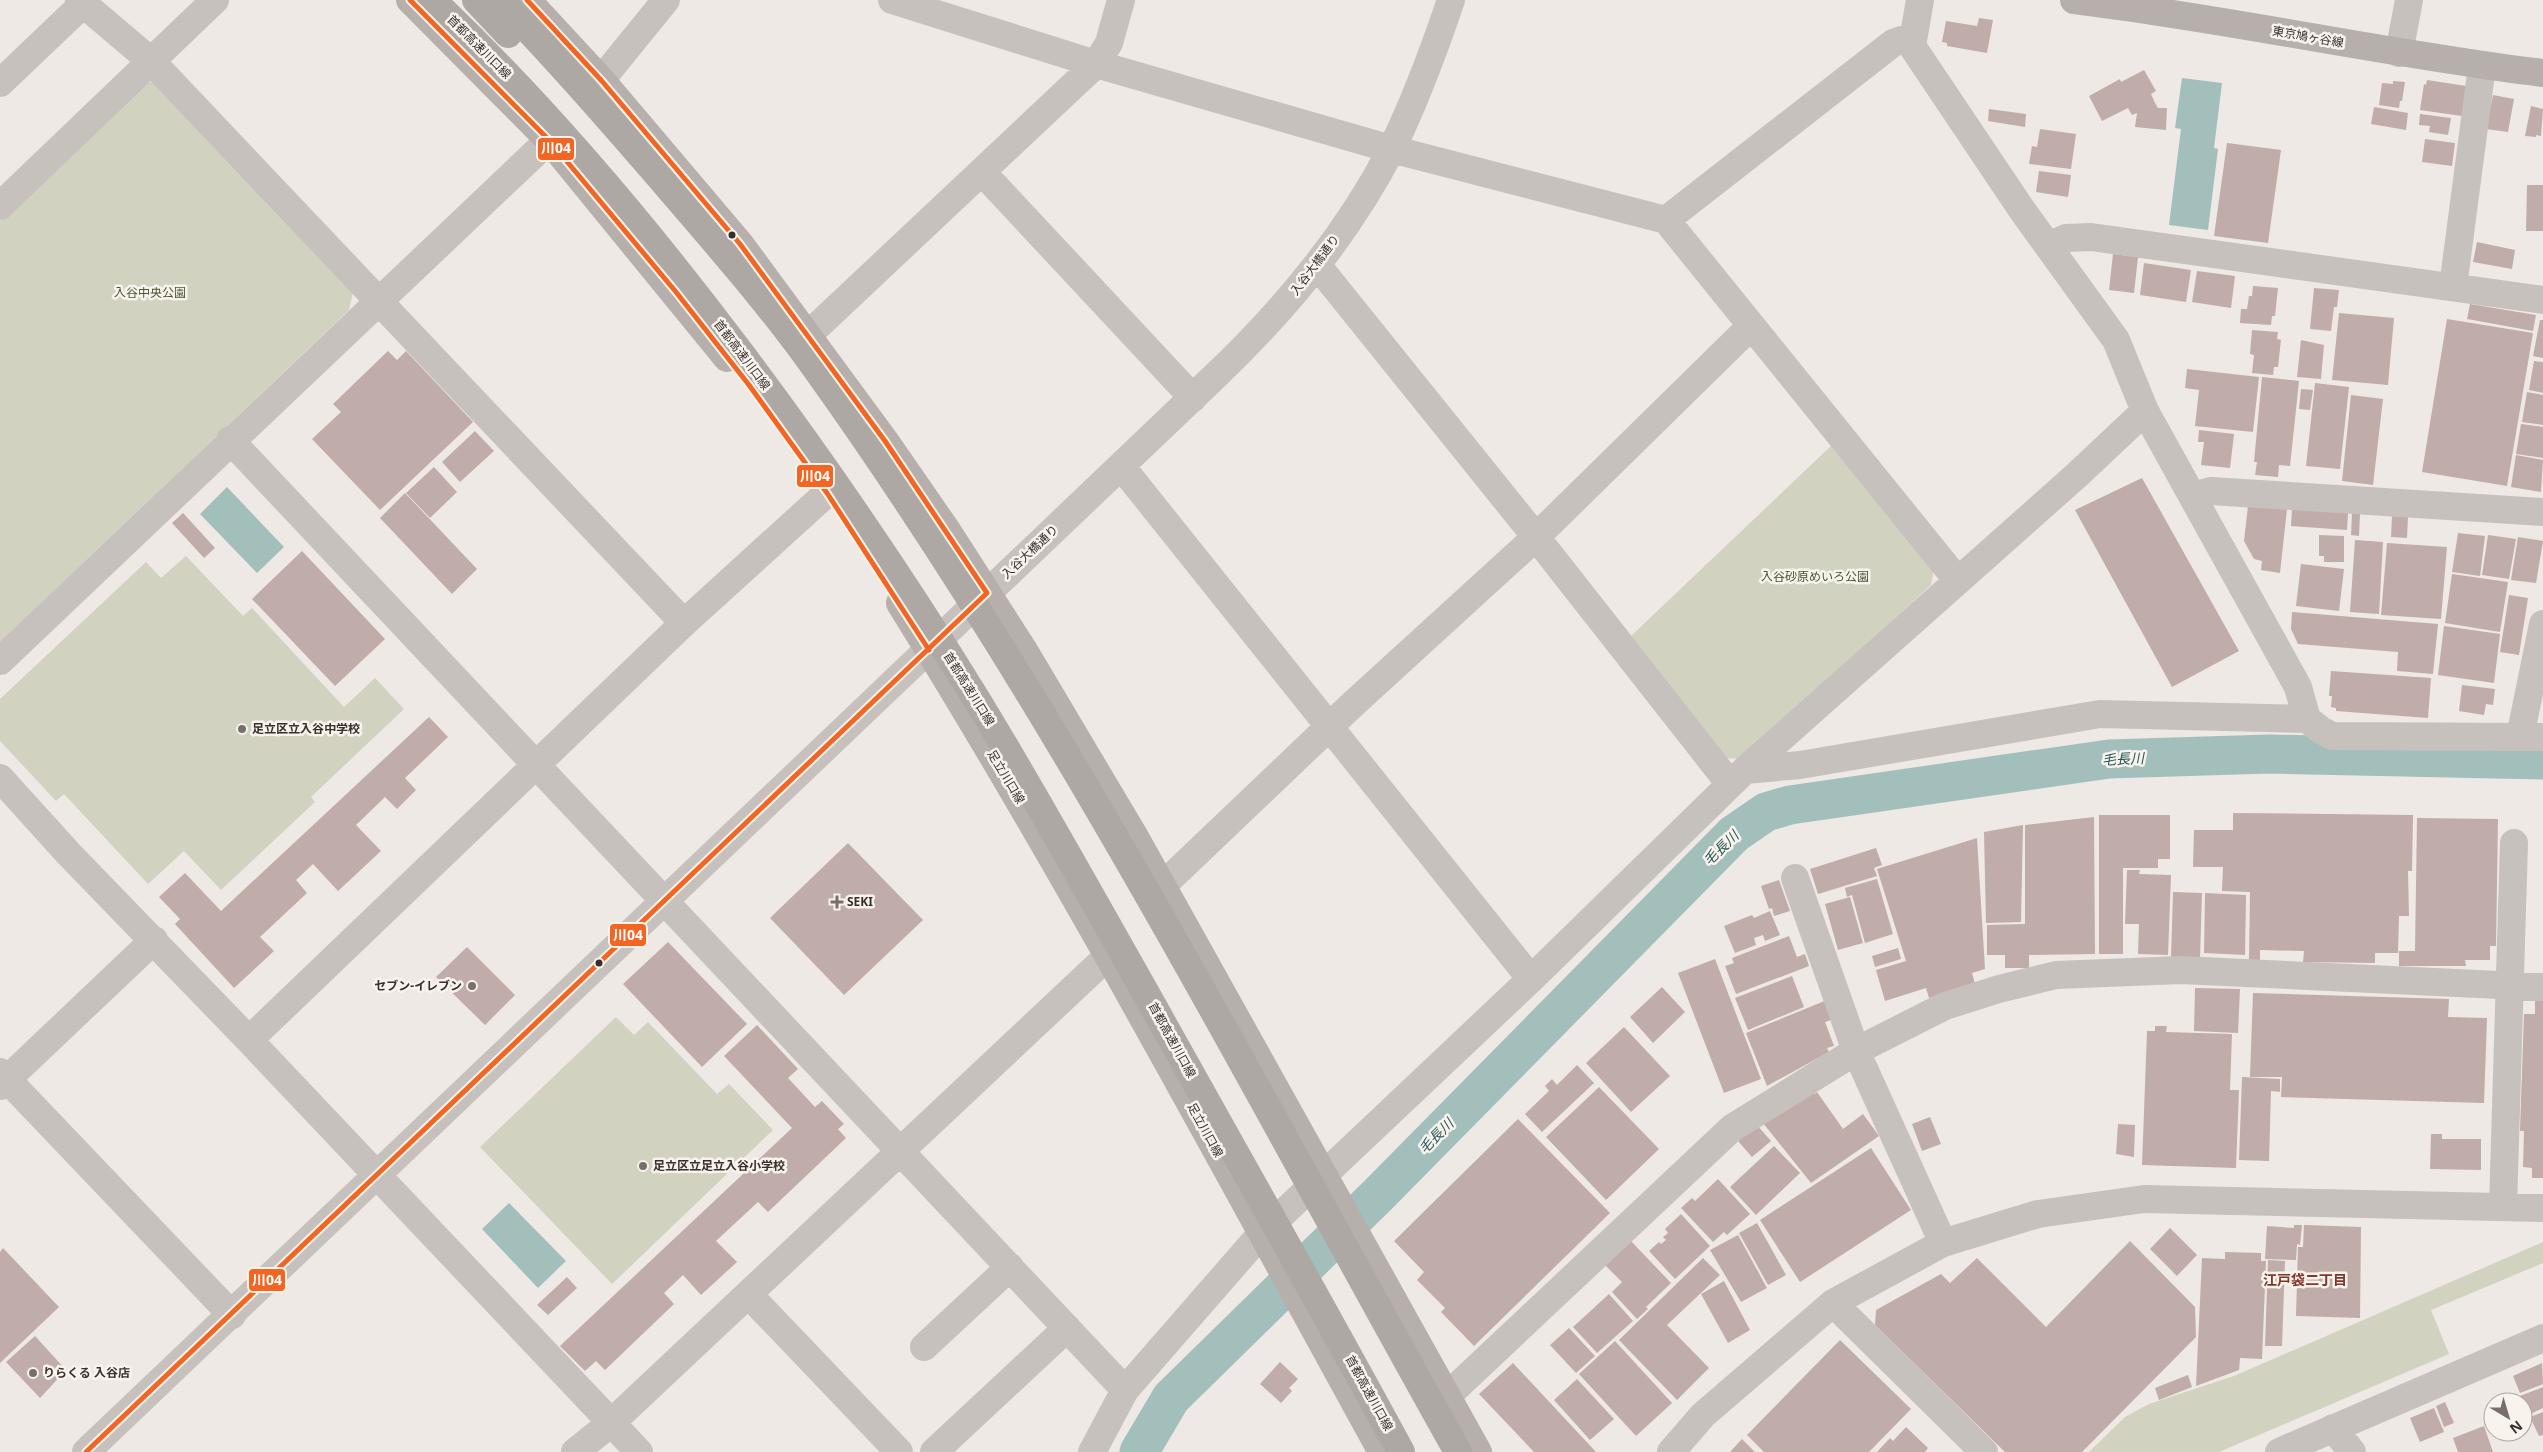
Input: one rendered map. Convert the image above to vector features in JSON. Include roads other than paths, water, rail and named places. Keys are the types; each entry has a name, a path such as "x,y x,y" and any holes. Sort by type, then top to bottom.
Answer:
{"highway":[{"name":"首都高速川口線","path":"432,0 532,100 598,174 682,276 797,428 884,553 978,702 1085,886 1401,1452"},
{"path":"476,0 586,120 702,255 797,374 922,553 1004,677 1208,999"},
{"path":"500,0 570,73 717,244 811,362 891,477 988,626 1094,800 1208,999 1458,1452"}],"main road":[{"name":"足立川口線","path":"410,0 549,140 725,354 827,493 929,650 1020,800 1109,954 1382,1452"},
{"path":"527,0 601,80 740,244 885,441 987,593 1023,648 1162,886 1478,1452"},
{"name":"東京鳩ヶ谷線","path":"2086,1 2278,31 2399,53 2543,73"}],"street":[{"path":"0,206 215,0"},
{"path":"601,80 666,0"},
{"path":"892,0 1096,64 1391,148 1666,220 1958,581"},
{"path":"808,335 1096,64 1109,43 1121,0"},
{"name":"入谷大橋通り","path":"86,1452 929,650 1278,313 1317,265 1357,206 1391,148 1419,89 1451,0"},
{"path":"1920,0 1912,46 2048,246 2116,340 2145,411 2298,687 2307,719 2320,730 2332,736 2532,737 2543,624"},
{"path":"2399,53 2409,0"},
{"path":"0,83 81,2 152,62 684,623"},
{"path":"1666,220 1892,42 1913,36"},
{"path":"2453,287 2482,66"},
{"path":"0,661 230,440 549,140"},
{"path":"982,172 1192,398"},
{"path":"2048,246 2066,238 2091,237 2543,300"},
{"path":"1317,265 1536,536 1738,777"},
{"path":"1162,886 1329,726 1536,536 1751,326"},
{"path":"1092,1452 1125,1390 1261,1234 1531,979 1738,777 2077,475 2145,411"},
{"path":"230,440 536,766 902,1151 1125,1390"},
{"path":"1121,466 1531,979"},
{"path":"2193,496 2211,491 2543,512"},
{"path":"249,1040 684,623 827,493"},
{"path":"1738,777 2100,714 2307,719"},
{"path":"0,778 68,854 154,940 639,1452"},
{"path":"2503,1207 2514,843"},
{"path":"1795,878 1856,1051 1943,1243"},
{"path":"154,940 2,1079 232,1315"},
{"path":"575,1452 612,1423 1109,954"},
{"path":"1446,1397 1732,1128 1856,1051 1945,1006 2000,989 2056,975 2180,970 2543,987"},
{"path":"1672,1452 1703,1415 1834,1303 1943,1243 2038,1214 2144,1200 2543,1208"},
{"path":"924,1347 1010,1267"},
{"path":"749,1294 899,1452"},
{"path":"1834,1303 1984,1452"},
{"path":"934,1452 1067,1328"},
{"path":"2279,1452 2543,1338"},
{"path":"2333,1428 2352,1452"}],"water":[{"path":"2182,78 2222,83 2214,148 2218,149 2208,230 2169,225 2181,129 2175,128"},
{"path":"227,487 284,547 257,573 200,514"},
{"path":"509,1203 566,1261 538,1288 482,1229"}],"waterway":[{"name":"毛長川","path":"1139,1452 1171,1398 1379,1194 1734,834 1766,812 1790,805 2109,759 2269,754 2543,760"}],"place":[{"name":"足立区立入谷中学校","path":"242,729"},
{"name":"SEKI","path":"837,902"},
{"name":"セブン-イレブン","path":"472,986"},
{"name":"足立区立足立入谷小学校","path":"643,1166"},
{"name":"りらくる 入谷店","path":"33,1373"}],"district":[{"name":"江戸袋二丁目","path":"2305,1280"}],"park label":[{"name":"入谷中央公園","path":"150,293"},
{"name":"入谷砂原めいろ公園","path":"1815,577"}]}
